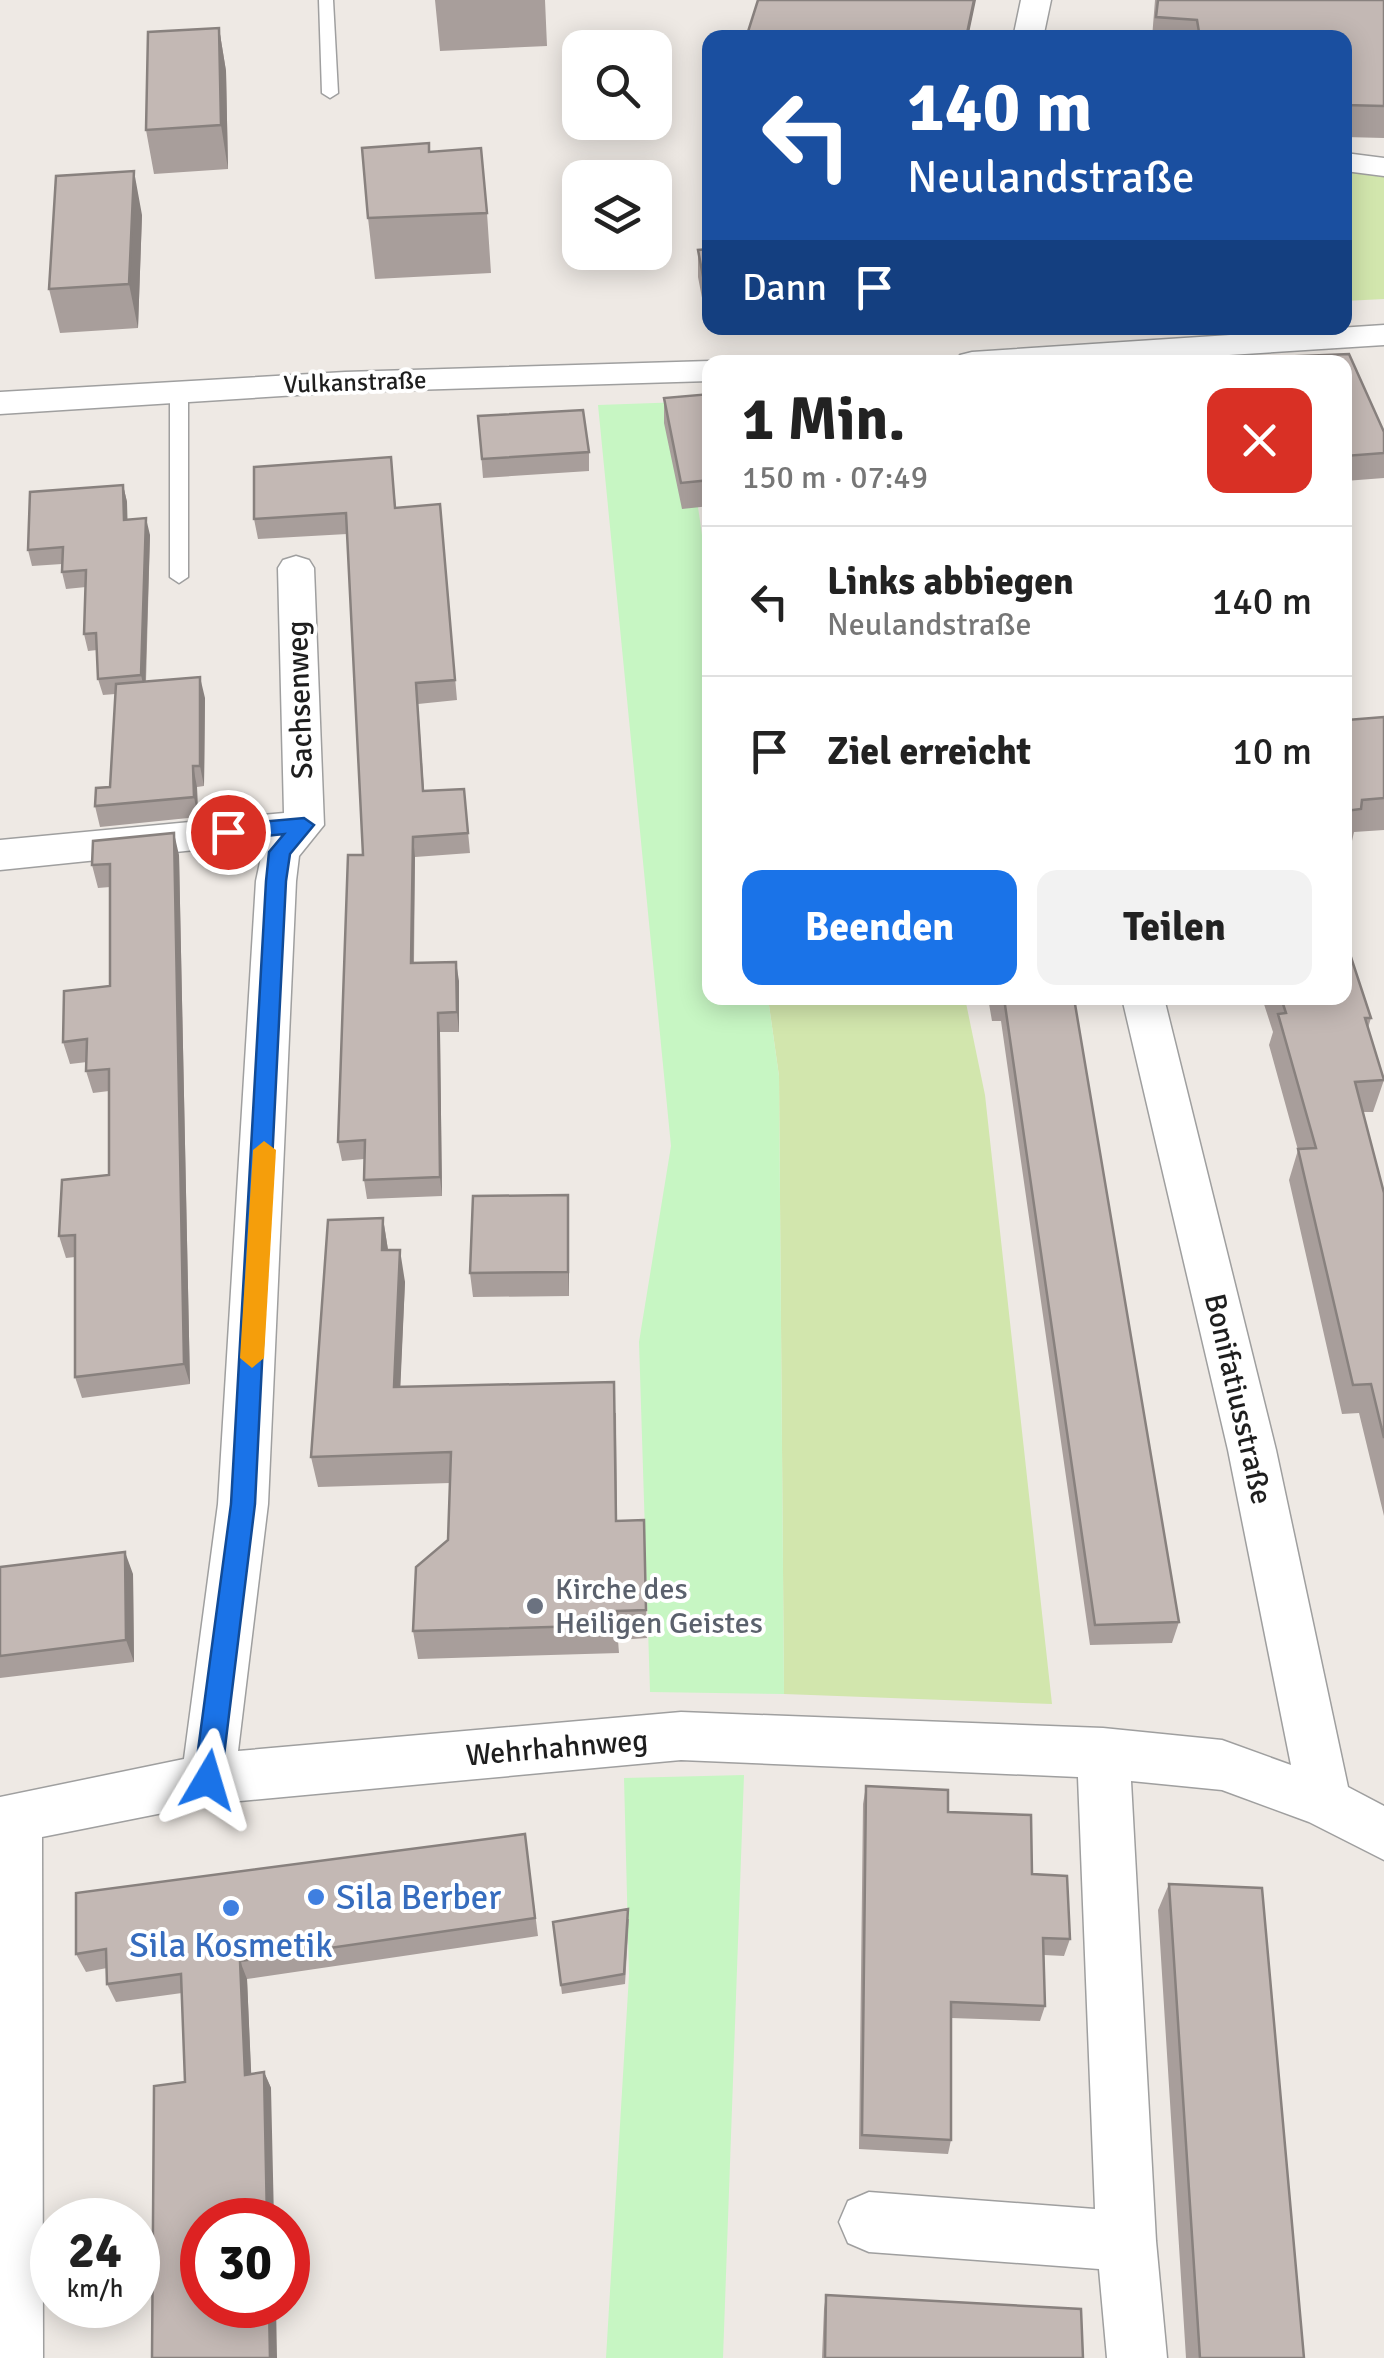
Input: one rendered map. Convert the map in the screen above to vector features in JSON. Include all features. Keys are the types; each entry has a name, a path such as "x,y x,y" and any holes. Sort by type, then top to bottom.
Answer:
{"street":[{"path":"1030,30 1036,0"},
{"path":"1352,163 1384,167"},
{"path":"1082,355 1384,335"},
{"name":"Vulkanstraße","path":"0,403 702,371"},
{"name":"Sachsenweg","path":"296,568 304,825"},
{"path":"0,855 304,825"},
{"path":"208,1780 243,1504 276,881 280,852 304,825"},
{"name":"Bonifatiusstraße","path":"1145,1005 1252,1450 1325,1802"},
{"name":"Wehrhahnweg","path":"12,2358 8,1818 208,1780 681,1736 1103,1753 1222,1765 1325,1802 1384,1834"},
{"path":"1103,1753 1126,2241 1138,2358"},
{"path":"869,2222 1126,2241"}],"lane":[{"path":"326,0 330,93"},
{"path":"178,577 179,392"}],"green space":[{"path":"1352,172 1384,177 1384,299 1352,301"},
{"path":"683,402 702,535 702,1005 769,1005 779,1076 784,1694 650,1692 639,1342 671,1146 598,405"},
{"path":"769,1005 966,1005 985,1095 1052,1704 784,1694 779,1076"},
{"path":"744,1775 723,2358 606,2358 629,1975 624,1778"}],"building":[{"path":"758,0 974,0 968,30 749,30"},
{"path":"1158,0 1384,0 1384,106 1352,105 1352,30 1199,30 1197,20 1156,17"},
{"path":"219,28 221,125 146,130 148,32"},
{"path":"429,143 429,152 481,148 487,213 368,218 362,148"},
{"path":"134,171 129,284 49,289 56,176"},
{"path":"1352,361 1384,432 1384,453 1352,455"},
{"path":"702,395 702,481 681,483 664,398"},
{"path":"583,410 589,452 482,459 478,416"},
{"path":"391,457 395,508 440,504 455,680 416,683 423,791 464,789 468,833 413,837 411,963 456,962 457,1012 438,1013 440,1177 364,1180 365,1140 338,1142 348,855 363,855 346,513 254,519 254,467"},
{"path":"123,485 124,520 146,518 141,675 98,679 96,633 84,634 86,570 62,572 63,547 28,550 30,492"},
{"path":"200,677 200,766 193,766 194,797 95,806 96,788 110,787 116,684"},
{"path":"1384,717 1384,798 1362,800 1361,809 1352,810 1352,720"},
{"path":"174,833 184,1364 75,1377 75,1235 59,1236 62,1180 109,1175 109,1069 86,1071 87,1039 63,1042 64,991 110,986 110,864 92,865 93,841"},
{"path":"1352,960 1371,1018 1365,1018 1384,1080 1355,1082 1384,1193 1384,1438 1371,1384 1353,1385 1298,1149 1316,1148 1278,1014 1286,1013 1283,1005 1352,1005"},
{"path":"1005,1005 1075,1005 1179,1622 1095,1625"},
{"path":"568,1195 568,1272 470,1273 473,1196"},
{"path":"383,1218 382,1250 400,1250 394,1387 614,1382 616,1521 644,1520 646,1610 617,1611 617,1625 413,1631 416,1567 448,1540 451,1452 311,1457 328,1220"},
{"path":"125,1552 126,1640 0,1656 0,1567"},
{"path":"866,1786 948,1790 948,1812 1031,1815 1032,1874 1067,1876 1070,1939 1043,1938 1045,2006 951,2002 951,2140 862,2135"},
{"path":"525,1834 535,1918 240,1961 245,2075 264,2072 267,2198 180,2198 180,2328 269,2328 270,2358 152,2358 152,2328 160,2328 160,2198 153,2198 154,2086 185,2082 181,1974 107,1984 106,1949 76,1954 76,1893"},
{"path":"1169,1884 1262,1888 1304,2358 1200,2358"},
{"path":"628,1909 624,1974 561,1985 553,1922"},
{"path":"826,2295 1081,2309 1083,2358 825,2358"}],"slow traffic":[{"path":"252,1358 264,1150"}],"place":[{"name":"Kirche des Heiligen Geistes","path":"535,1606"},
{"name":"Sila Berber","path":"316,1897"},
{"name":"Sila Kosmetik","path":"231,1908"}],"route":[{"path":"208,1780 243,1504 276,881 280,852 304,825 228,832"}]}
